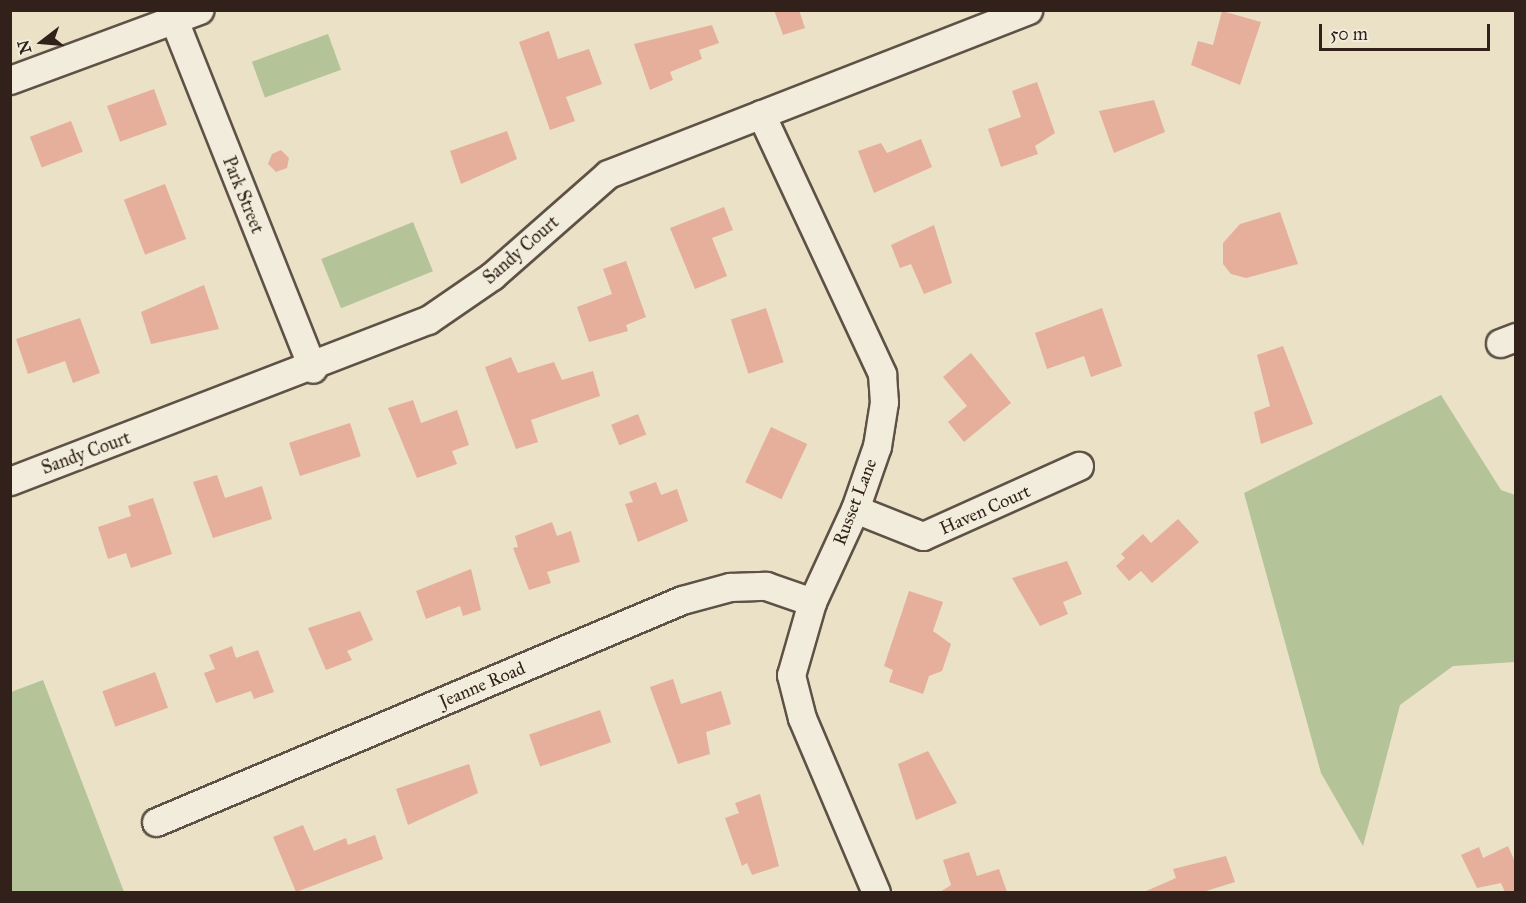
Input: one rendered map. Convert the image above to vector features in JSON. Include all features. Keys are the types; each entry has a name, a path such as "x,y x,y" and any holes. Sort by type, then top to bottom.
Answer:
{"street":[{"path":"10,80 172,16 199,10"},
{"name":"Sandy Court","path":"10,482 313,369 345,348 449,309 608,174 1028,10"},
{"name":"Park Street","path":"172,16 313,369"},
{"name":"Russet Lane","path":"760,114 882,374 882,424 855,509 812,602 791,675 801,718 876,892"},
{"name":"Haven Court","path":"855,509 923,536 1079,466"},
{"name":"Jeanne Road","path":"156,822 682,600 730,587 766,586 812,602"}],"green space":[{"path":"328,34 341,70 265,97 252,62"},
{"path":"413,222 433,271 341,308 321,259"},
{"path":"1441,395 1501,490 1515,495 1515,662 1453,666 1400,705 1363,846 1321,773 1244,493"},
{"path":"43,680 124,892 11,892 11,692"}],"building":[{"path":"774,10 799,10 805,28 783,35"},
{"path":"1222,11 1261,22 1240,85 1191,65 1198,41 1213,45"},
{"path":"712,25 719,43 699,50 702,59 670,72 673,80 650,90 634,44"},
{"path":"549,31 558,59 589,49 602,84 566,97 575,121 550,130 519,42"},
{"path":"1037,82 1055,133 1035,146 1038,154 1001,167 988,129 1021,117 1012,91"},
{"path":"154,89 167,125 120,142 107,106"},
{"path":"1154,100 1165,132 1114,153 1099,111"},
{"path":"71,121 83,152 42,168 30,137"},
{"path":"507,131 517,159 461,184 450,151"},
{"path":"921,139 932,167 874,193 858,151 881,143 887,153"},
{"path":"281,150 289,158 287,168 276,172 268,164 272,154"},
{"path":"165,184 186,239 145,255 124,200"},
{"path":"724,207 733,230 712,238 727,276 695,289 670,228"},
{"path":"1280,212 1298,264 1246,278 1231,274 1223,264 1223,243 1240,224"},
{"path":"934,225 952,283 924,294 911,264 900,268 891,245"},
{"path":"626,261 646,317 626,325 628,331 589,342 577,307 612,294 603,269"},
{"path":"204,285 219,329 151,344 141,312"},
{"path":"766,308 784,362 748,374 731,319"},
{"path":"1102,308 1122,366 1091,377 1084,356 1047,369 1035,333"},
{"path":"80,318 100,373 73,383 65,361 28,374 16,339"},
{"path":"1283,346 1313,424 1261,444 1254,412 1270,406 1257,355"},
{"path":"971,353 1011,403 964,442 948,422 967,406 943,377"},
{"path":"511,357 518,373 554,362 562,380 593,371 600,396 531,420 538,442 516,449 485,367"},
{"path":"413,400 421,423 457,410 469,445 452,451 457,464 417,478 388,408"},
{"path":"638,414 646,434 619,445 611,425"},
{"path":"350,423 361,456 300,476 289,443"},
{"path":"771,427 807,444 781,499 745,482"},
{"path":"217,475 225,498 262,486 272,519 213,538 193,482"},
{"path":"656,482 661,495 677,489 688,521 638,542 625,504 633,502 629,492"},
{"path":"153,498 172,554 131,568 126,553 108,559 98,527 131,516 128,506"},
{"path":"1178,519 1199,542 1152,583 1141,571 1129,581 1116,566 1125,558 1121,554 1143,534 1151,543"},
{"path":"552,522 557,536 571,531 580,562 547,572 551,583 529,590 513,548 518,547 515,536"},
{"path":"1067,561 1082,594 1063,602 1068,614 1040,626 1012,578"},
{"path":"471,569 481,610 463,616 460,606 426,619 416,591"},
{"path":"909,591 943,602 933,631 951,644 942,671 929,676 923,694 889,682 893,670 884,666"},
{"path":"360,611 373,640 347,651 352,660 326,670 308,628"},
{"path":"232,646 236,658 258,650 274,692 254,699 251,691 216,703 204,673 215,669 209,655"},
{"path":"155,672 168,708 115,727 102,691"},
{"path":"673,679 681,704 721,691 731,724 706,732 710,754 678,764 650,687"},
{"path":"600,710 611,742 540,767 529,734"},
{"path":"928,751 957,803 916,820 898,764"},
{"path":"469,764 478,793 408,825 396,789"},
{"path":"760,794 779,866 752,875 747,863 742,866 725,818 739,813 735,803"},
{"path":"303,825 314,851 346,838 348,845 375,835 383,859 296,892 273,837"},
{"path":"1508,846 1515,862 1515,892 1505,892 1501,883 1477,888 1461,855 1479,847 1483,858"},
{"path":"969,852 977,876 999,869 1007,892 940,892 951,885 943,860"},
{"path":"1226,856 1235,882 1203,892 1144,892 1176,878 1173,869"}]}
